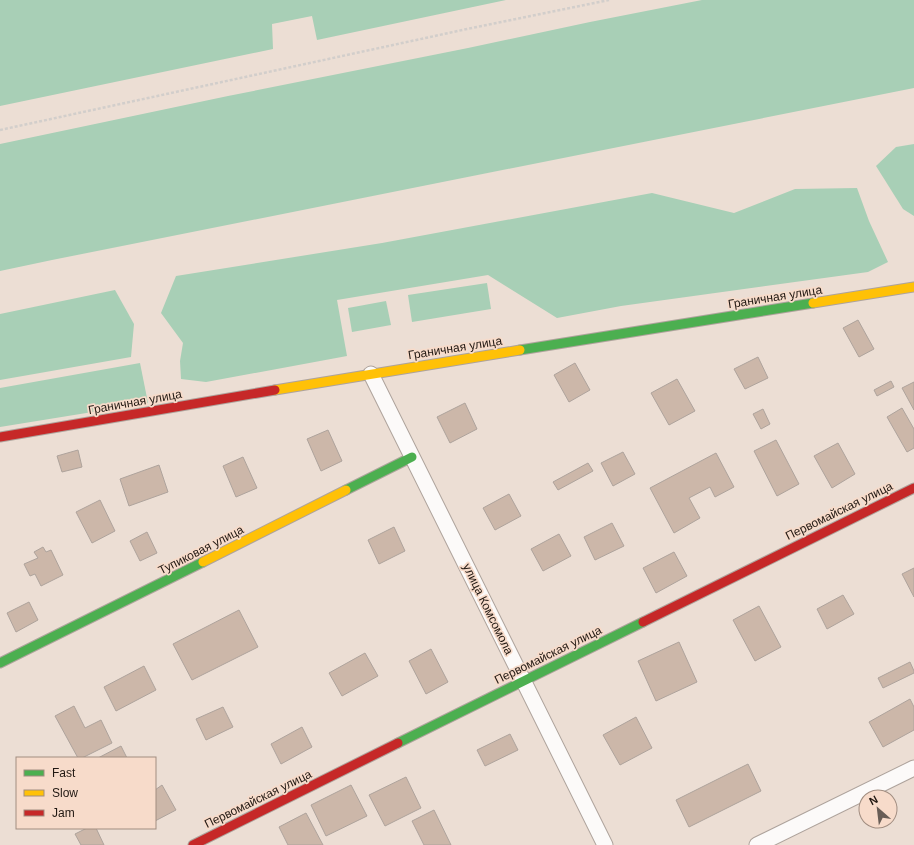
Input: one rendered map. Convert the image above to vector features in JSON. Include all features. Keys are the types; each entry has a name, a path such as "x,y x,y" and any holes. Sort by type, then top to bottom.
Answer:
{"street":[{"name":"Граничная улица","path":"0,437 371,374 914,287"},
{"name":"улица Комсомола","path":"371,374 605,845"},
{"name":"Тупиковая улица","path":"0,663 412,457"},
{"name":"Первомайская улица","path":"193,845 914,488"},
{"path":"757,845 914,768"}],"path":[{"path":"0,130 467,29 609,0"}],"green space":[{"path":"0,0 506,0 317,40 312,16 272,24 273,49 0,106"},
{"path":"702,0 914,0 914,88 0,271 0,144 228,96"},
{"path":"914,144 914,216 903,209 876,166 896,147"},
{"path":"857,188 869,221 888,262 868,272 621,306 557,318 488,275 337,300 347,356 206,382 181,379 180,361 183,343 161,313 176,276 382,243 652,193 734,213 795,189"},
{"path":"487,283 491,309 412,322 408,295"},
{"path":"115,290 134,324 131,357 0,380 0,314"},
{"path":"386,301 391,325 352,332 348,308"},
{"path":"140,363 148,403 0,427 0,388"}],"building":[{"path":"858,320 874,349 859,357 843,328"},
{"path":"758,357 768,378 745,389 734,369"},
{"path":"575,363 590,390 569,402 554,375"},
{"path":"677,379 695,411 669,425 651,393"},
{"path":"891,381 894,387 877,396 874,390"},
{"path":"914,382 914,410 902,388"},
{"path":"465,403 477,429 450,443 437,417"},
{"path":"902,408 914,429 914,448 907,452 887,417"},
{"path":"763,409 770,424 761,429 753,414"},
{"path":"328,430 342,461 321,471 307,439"},
{"path":"776,440 799,484 777,496 754,451"},
{"path":"838,443 855,474 832,488 814,456"},
{"path":"78,450 82,467 62,472 57,456"},
{"path":"623,452 635,474 613,486 601,463"},
{"path":"716,453 734,487 715,497 710,487 689,498 700,518 674,533 650,488"},
{"path":"243,457 257,488 236,497 223,466"},
{"path":"588,463 593,471 558,490 553,482"},
{"path":"159,465 168,492 129,506 120,479"},
{"path":"509,494 521,516 495,530 483,508"},
{"path":"100,500 115,531 92,543 76,512"},
{"path":"612,523 624,546 595,560 584,537"},
{"path":"394,527 405,551 379,564 368,540"},
{"path":"147,532 157,553 140,561 130,541"},
{"path":"559,534 571,556 543,571 531,549"},
{"path":"43,547 46,552 51,550 63,575 41,586 35,574 30,576 24,564 38,558 34,552"},
{"path":"674,552 687,576 656,593 643,568"},
{"path":"914,568 914,597 902,574"},
{"path":"843,595 854,614 827,629 817,609"},
{"path":"29,602 38,620 16,632 7,613"},
{"path":"759,606 781,647 755,661 733,620"},
{"path":"239,610 258,647 192,680 173,644"},
{"path":"679,642 697,682 656,701 638,661"},
{"path":"431,649 448,682 426,694 409,661"},
{"path":"365,653 378,676 342,696 329,673"},
{"path":"910,662 914,673 883,688 878,678"},
{"path":"144,666 156,690 116,711 104,687"},
{"path":"910,699 914,707 914,730 883,747 869,722"},
{"path":"74,706 85,728 101,720 112,743 84,757 77,757 55,716"},
{"path":"223,707 233,727 206,740 196,719"},
{"path":"636,717 652,748 620,765 603,735"},
{"path":"302,727 312,747 281,764 271,744"},
{"path":"510,734 518,750 485,766 477,750"},
{"path":"121,746 126,757 100,757"},
{"path":"748,764 761,791 689,827 676,800"},
{"path":"406,777 421,808 385,826 369,795"},
{"path":"162,785 176,810 156,820 156,789"},
{"path":"351,785 367,816 326,836 311,805"},
{"path":"434,810 451,845 424,845 412,821"},
{"path":"306,813 323,845 288,845 279,827"},
{"path":"85,829 96,829 104,845 81,845 75,834"}],"traffic: fast":[{"path":"520,350 813,303"},
{"path":"346,490 412,457"},
{"path":"0,663 203,562"},
{"path":"398,743 643,622"}],"traffic: slow":[{"path":"813,303 914,287"},
{"path":"275,390 520,350"},
{"path":"203,562 346,490"}],"traffic: jam":[{"path":"0,437 275,390"},
{"path":"643,622 914,488"},
{"path":"193,845 398,743"}]}
